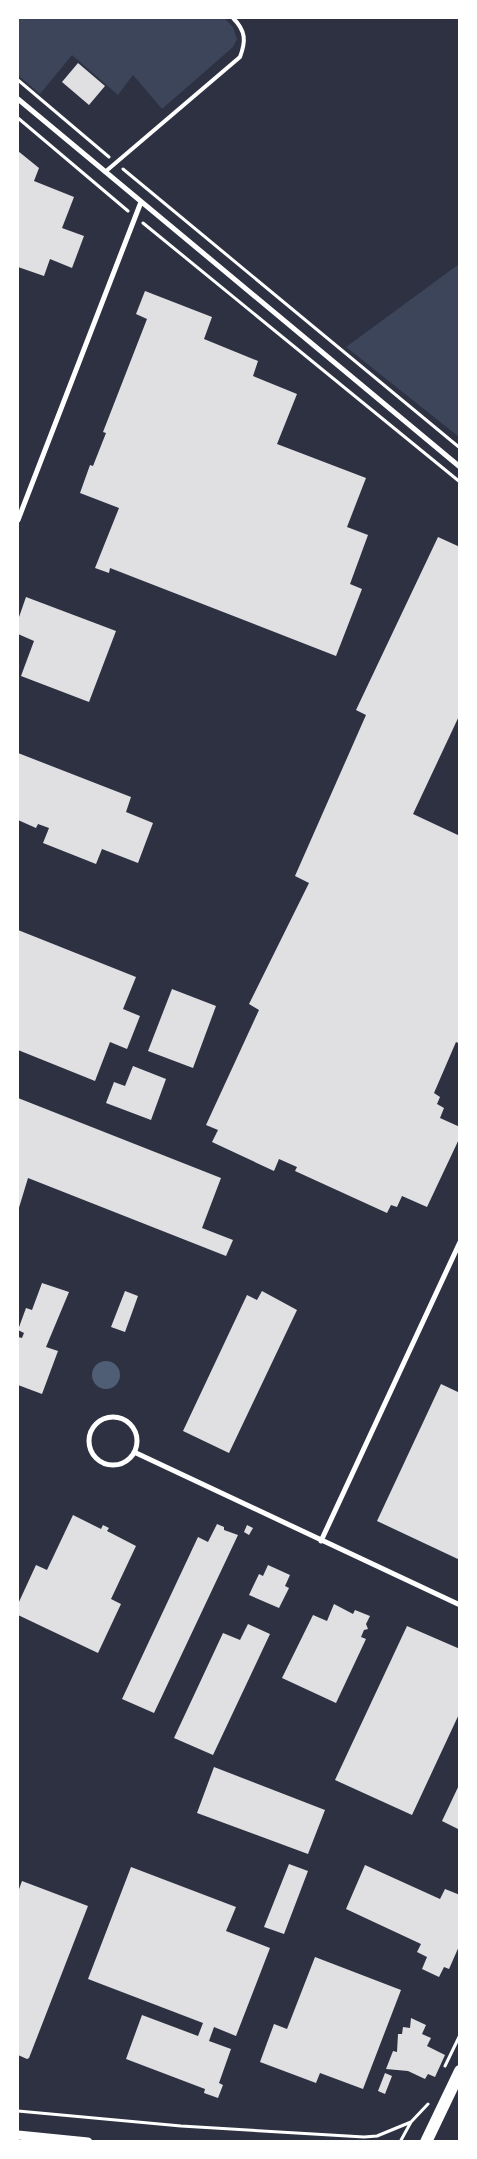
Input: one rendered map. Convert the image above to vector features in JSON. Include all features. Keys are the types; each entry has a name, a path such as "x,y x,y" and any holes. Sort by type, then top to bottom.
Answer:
{"main road":[{"path":"426,2142 460,2071"}],"street":[{"path":"18,99 460,467"},
{"path":"18,520 141,202"},
{"path":"321,1541 460,1242"},
{"path":"112,1417 122,1419 130,1424 135,1433 137,1443 134,1452 127,1460 118,1464 108,1465 99,1461 92,1454 89,1445 89,1435 94,1426 102,1420 112,1417"},
{"path":"134,1452 460,1605"},
{"path":"18,2135 88,2142"}],"lane":[{"path":"105,172 240,57 245,44 244,33 233,18"}],"path":[{"path":"18,80 460,448"},
{"path":"18,118 135,217 460,482"},
{"path":"444,2069 460,2035"},
{"path":"400,2142 411,2122 428,2103"},
{"path":"18,2111 230,2130 364,2137 377,2136 411,2122"}],"shaded area":[{"path":"18,18 224,18 233,27 237,39 233,47 162,109 133,75 118,95 72,55 40,94 18,75"},
{"path":"459,264 459,437 346,347"},
{"path":"106,1361 116,1365 120,1375 116,1385 106,1389 96,1385 92,1375 96,1365"}],"building":[{"path":"78,63 105,86 89,105 62,82"},
{"path":"18,151 39,168 34,181 74,197 62,228 84,236 72,268 50,259 44,276 18,267"},
{"path":"145,291 212,317 204,339 258,361 253,376 297,394 277,444 366,478 347,527 368,535 350,584 362,589 336,656 110,568 109,573 95,568 119,508 80,493 90,465 93,466 106,433 103,432 147,319 136,314"},
{"path":"438,537 460,547 460,714 413,814 460,836 460,1044 456,1042 434,1093 440,1097 437,1104 444,1108 440,1118 460,1127 460,1137 427,1207 402,1196 397,1207 391,1205 387,1213 295,1171 297,1167 279,1159 274,1171 212,1142 218,1130 206,1125 259,1010 249,1004 309,883 295,876 366,715 356,710"},
{"path":"26,597 116,631 89,702 21,676 34,641 18,634 18,620"},
{"path":"18,753 131,797 126,812 153,823 138,863 102,849 96,864 43,843 49,828 38,824 36,828 18,820"},
{"path":"18,930 136,977 123,1009 140,1016 127,1049 110,1042 95,1081 18,1050"},
{"path":"172,989 216,1006 193,1068 148,1051"},
{"path":"133,1066 166,1079 151,1120 106,1103 114,1082 125,1086"},
{"path":"18,1098 221,1178 202,1228 233,1240 226,1256 28,1178 18,1211"},
{"path":"42,1283 69,1292 46,1347 58,1351 42,1394 18,1385 18,1337 22,1338 24,1333 18,1330 26,1308 32,1310"},
{"path":"125,1291 138,1296 125,1332 111,1327"},
{"path":"262,1291 297,1310 229,1453 183,1431 247,1295 257,1300"},
{"path":"441,1384 460,1393 460,1560 377,1521"},
{"path":"73,1515 101,1529 103,1525 109,1528 107,1531 136,1546 111,1599 121,1604 98,1653 18,1615 18,1604 36,1565 47,1570"},
{"path":"217,1524 224,1527 224,1530 238,1535 154,1713 122,1699 198,1537 208,1542"},
{"path":"247,1525 253,1528 249,1535 244,1532"},
{"path":"268,1565 290,1575 285,1586 289,1588 279,1608 249,1595 259,1574 263,1576"},
{"path":"334,1604 353,1614 355,1610 370,1616 366,1624 368,1629 364,1630 361,1637 366,1639 336,1703 282,1678 313,1615 327,1621"},
{"path":"248,1624 270,1634 213,1755 174,1738 223,1633 240,1640"},
{"path":"407,1626 460,1649 460,1712 412,1815 335,1780"},
{"path":"214,1767 325,1810 308,1854 197,1813"},
{"path":"460,1783 460,1830 442,1821"},
{"path":"289,1864 308,1871 284,1934 264,1927"},
{"path":"365,1865 440,1899 445,1889 460,1895 460,1944 449,1969 444,1967 439,1977 422,1969 427,1957 417,1952 421,1944 346,1909"},
{"path":"131,1867 236,1907 226,1931 270,1948 236,2036 214,2027 209,2041 231,2049 219,2083 223,2085 218,2098 204,2093 205,2089 126,2059 142,2015 198,2036 203,2023 88,1979"},
{"path":"22,1881 88,1906 27,2059 18,2055 18,1892"},
{"path":"315,1957 401,1990 363,2089 320,2073 316,2083 260,2062 274,2024 287,2029"},
{"path":"411,2018 426,2025 422,2034 431,2038 427,2046 445,2055 435,2077 428,2074 425,2079 408,2071 386,2069 393,2051 397,2052 398,2034 402,2034 403,2027 410,2028"},
{"path":"385,2073 392,2076 385,2094 378,2091"}]}
